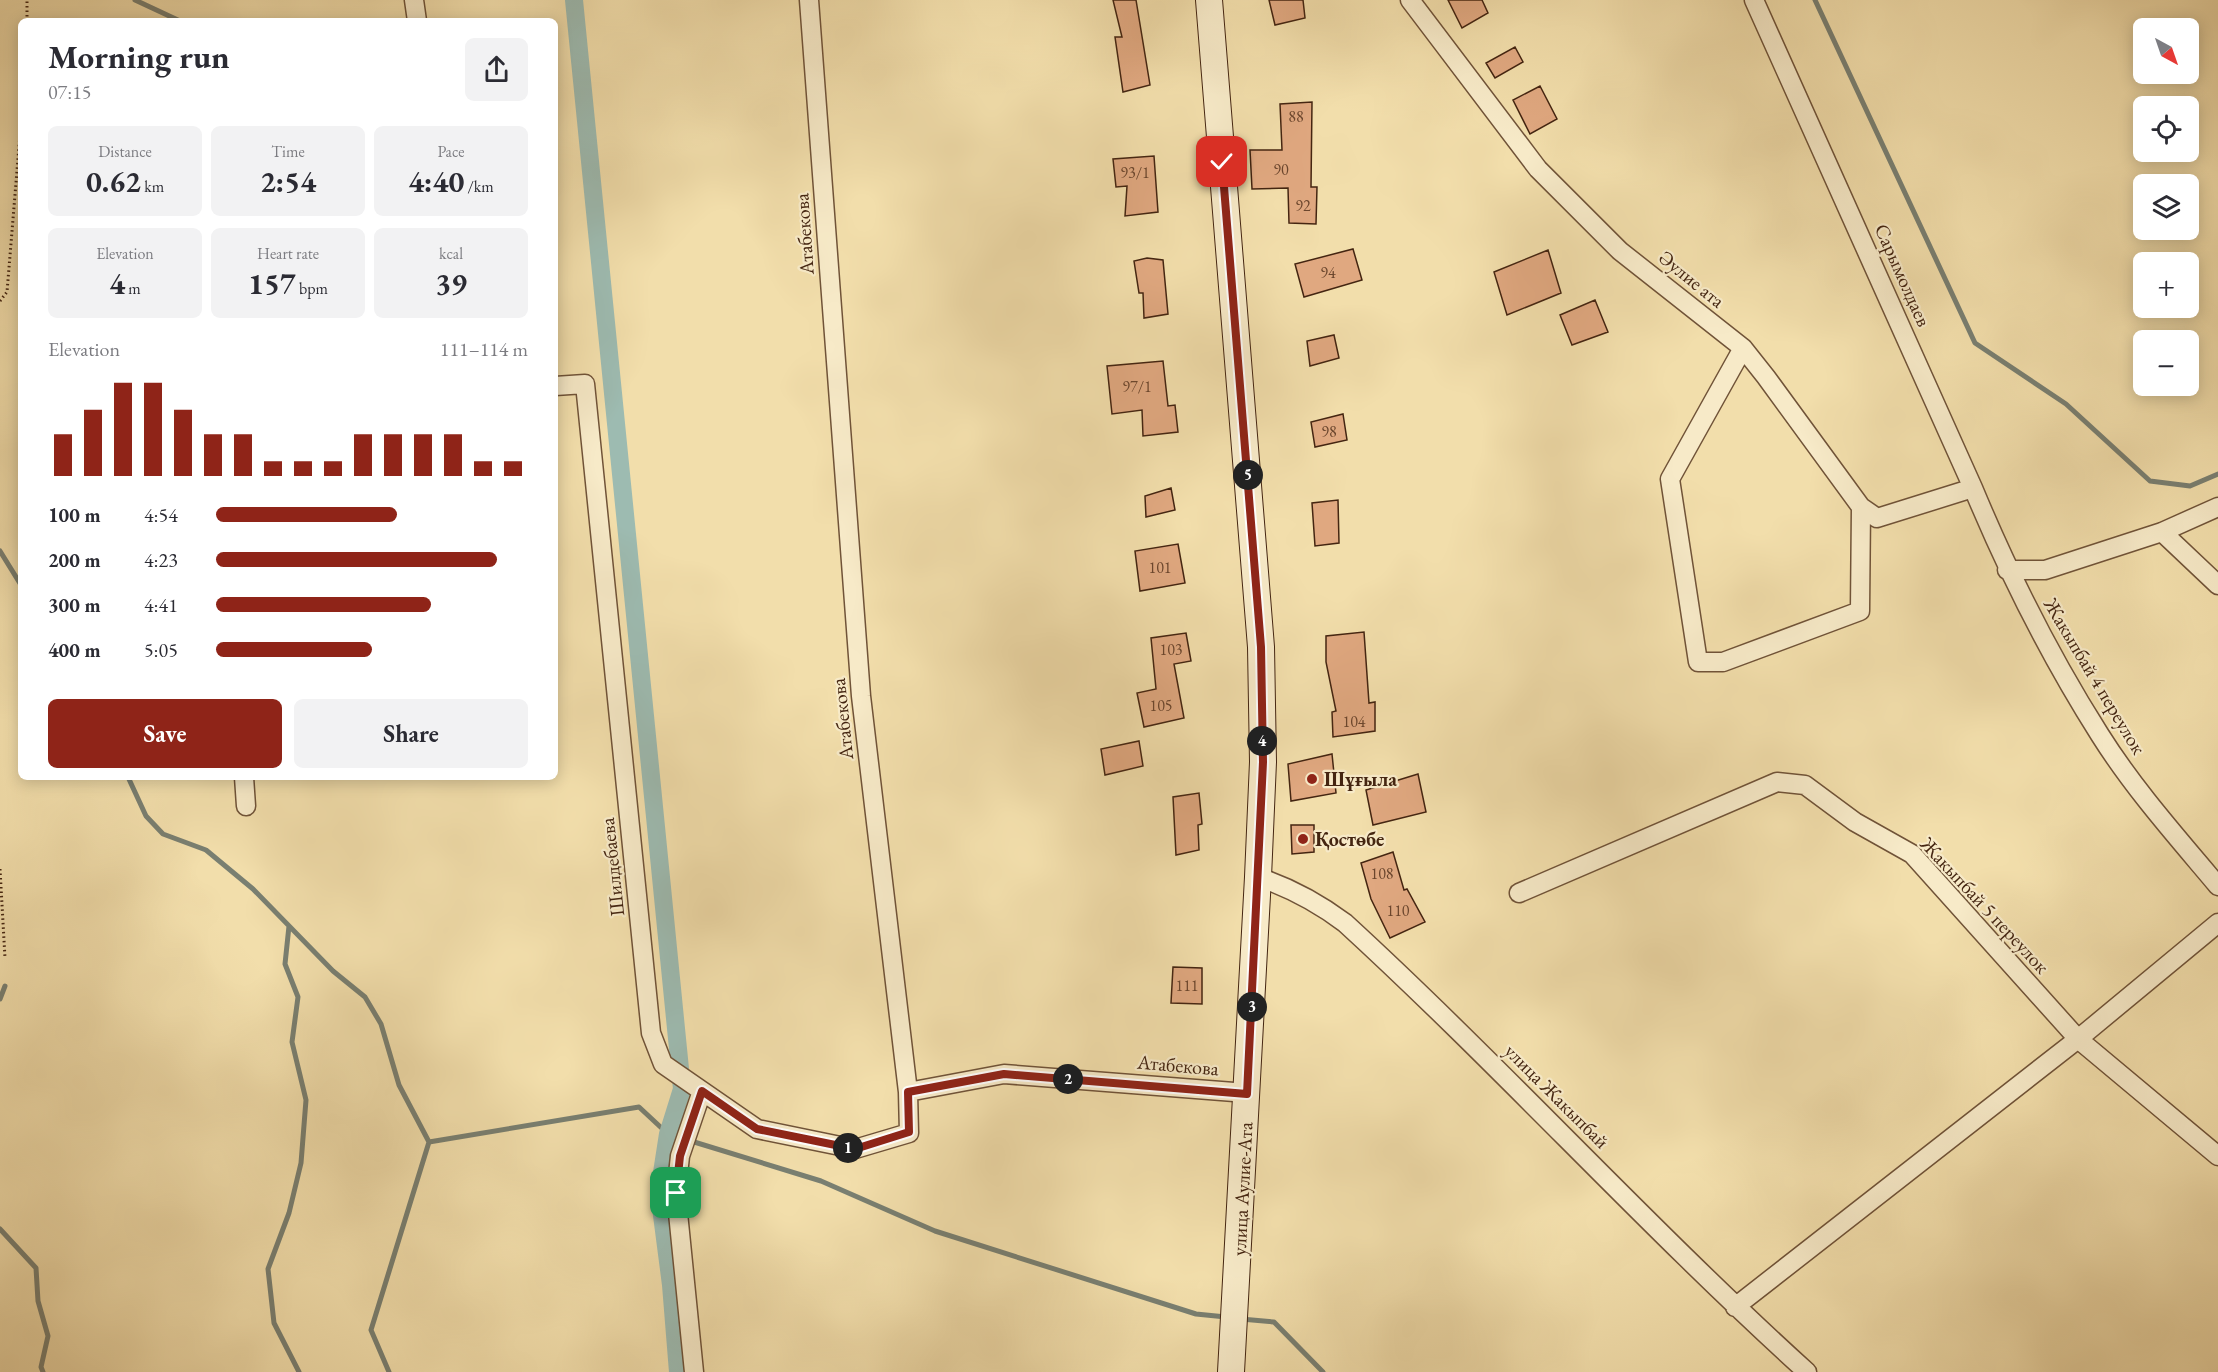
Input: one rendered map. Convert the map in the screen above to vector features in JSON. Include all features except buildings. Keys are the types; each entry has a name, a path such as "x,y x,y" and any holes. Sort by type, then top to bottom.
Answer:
{"main road":[{"name":"улица Аулие-Ата","path":"1209,0 1261,647 1263,762 1231,1372"}],"street":[{"path":"414,0 417,18"},
{"name":"Атабекова","path":"809,0 861,696 908,1092 1004,1074 1247,1094"},
{"name":"Әулие ата","path":"1410,0 1538,169 1620,251 1743,348 1767,377 1861,507"},
{"name":"Сарымолдаев","path":"1754,0 1973,488 2007,570"},
{"path":"1743,348 1670,479 1698,662 1724,662 1860,611 1861,507"},
{"name":"Шилдебаева","path":"558,386 585,384 651,1034 663,1064 757,1129 855,1149 909,1132 908,1092"},
{"path":"1861,507 1877,518 1973,488"},
{"path":"2007,570 2045,570 2162,532 2218,507"},
{"path":"2162,532 2218,585"},
{"name":"Жакыпбай 4 переулок","path":"2007,570 2099,735 2143,797 2218,886"},
{"path":"244,780 246,806"},
{"name":"Жакыпбай 5 переулок","path":"1519,893 1777,782 1805,785 1855,822 1912,854 2078,1039 2218,1156"},
{"name":"улица Жакыпбай","path":"1258,877 1308,897 1345,923 1629,1199 1735,1307 1807,1372"},
{"path":"1735,1307 2078,1039 2218,923"},
{"path":"694,1372 676,1193 680,1156 702,1091"}],"path":[{"path":"27,0 27,18"},
{"path":"0,301 7,292 18,158"},
{"path":"0,869 5,958"}],"waterway":[{"path":"135,0 174,18"},
{"path":"574,0 682,1089 668,1134 659,1192 671,1285 678,1372"},
{"path":"1815,0 1975,343 2066,404 2150,481 2190,486 2218,474"},
{"path":"0,551 18,580"},
{"path":"129,780 146,816 163,834 206,850 253,889 333,971 365,997 381,1024 399,1085 429,1142 371,1330 389,1372"},
{"path":"289,926 285,964 298,997 292,1042 306,1100 301,1163 289,1213 268,1269 274,1323 299,1372"},
{"path":"0,999 5,986"},
{"path":"429,1142 639,1107 668,1134 821,1181 935,1231 1196,1314 1226,1317"},
{"path":"0,1229 36,1268 38,1301 48,1336 41,1367 43,1372"},
{"path":"1241,1319 1274,1322 1323,1372"}],"place":[{"name":"Шұғыла","path":"1312,779"},
{"name":"Қостөбе","path":"1303,839"}],"route":[{"path":"676,1193 680,1156 702,1091 757,1129 855,1149 909,1132 908,1092 1004,1074 1247,1094 1263,762 1261,647 1222,162"}]}
